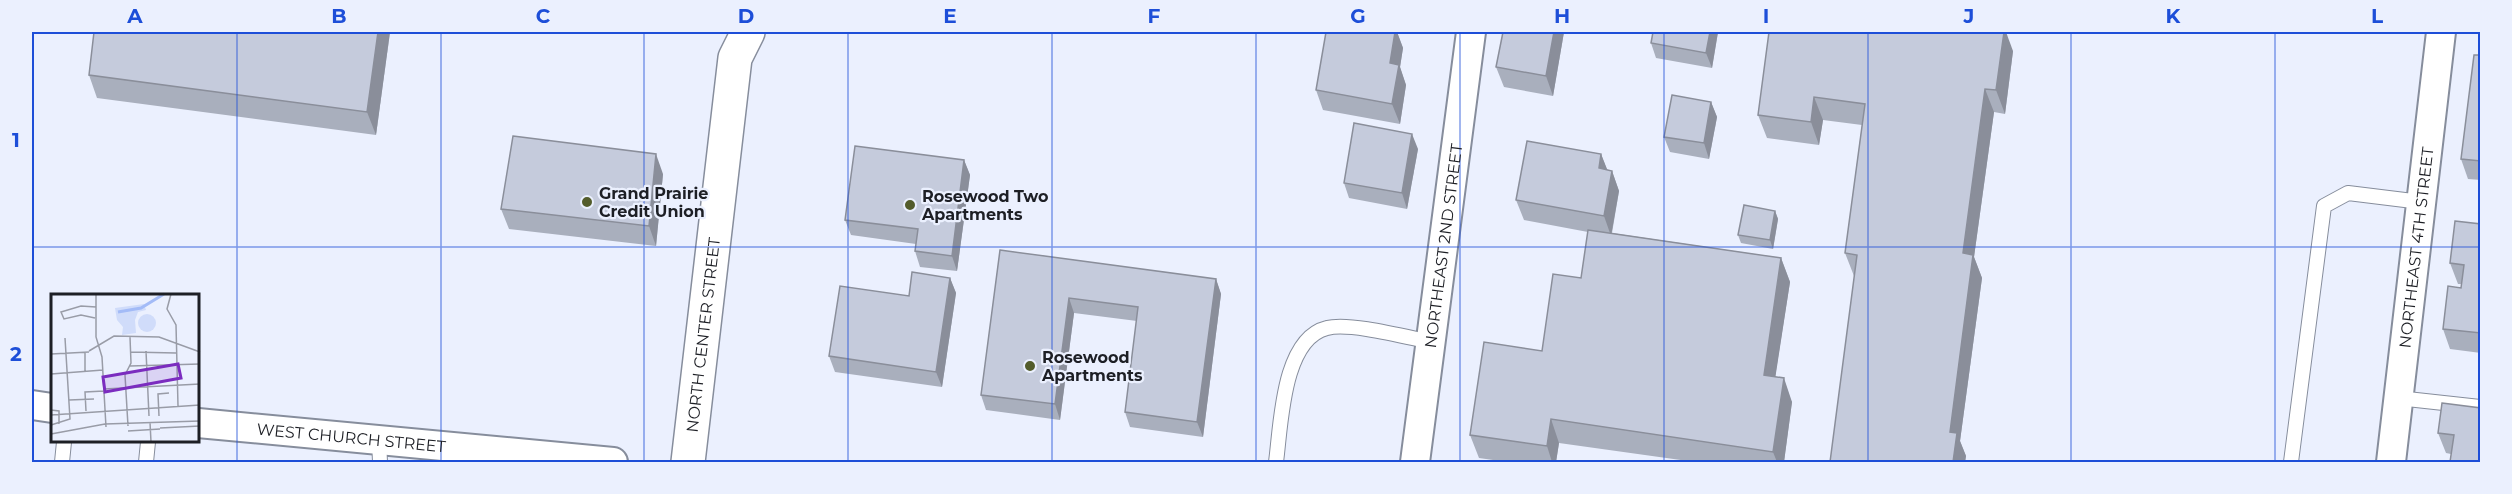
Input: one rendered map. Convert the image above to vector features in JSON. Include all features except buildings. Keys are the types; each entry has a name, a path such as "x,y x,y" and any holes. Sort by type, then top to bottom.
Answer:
{"street":[{"name":"NORTH CENTER STREET","path":"688,462 735,58 748,32"},
{"name":"NORTHEAST 2ND STREET","path":"1415,462 1471,32"},
{"name":"NORTHEAST 4TH STREET","path":"2391,462 2441,32"},
{"path":"32,405 51,408"},
{"name":"WEST CHURCH STREET","path":"200,423 380,451 613,462"}],"lane":[{"path":"2291,462 2324,206 2348,193 2421,202"},
{"path":"1277,458 1289,378 1298,352 1308,339 1328,327 1431,342"},
{"path":"2398,398 2481,406"},
{"path":"63,462 64,443"},
{"path":"146,462 148,443"}],"place":[{"name":"Grand Prairie Credit Union","path":"587,202"},
{"name":"Rosewood Two Apartments","path":"910,205"},
{"name":"Rosewood Apartments","path":"1030,366"}]}
